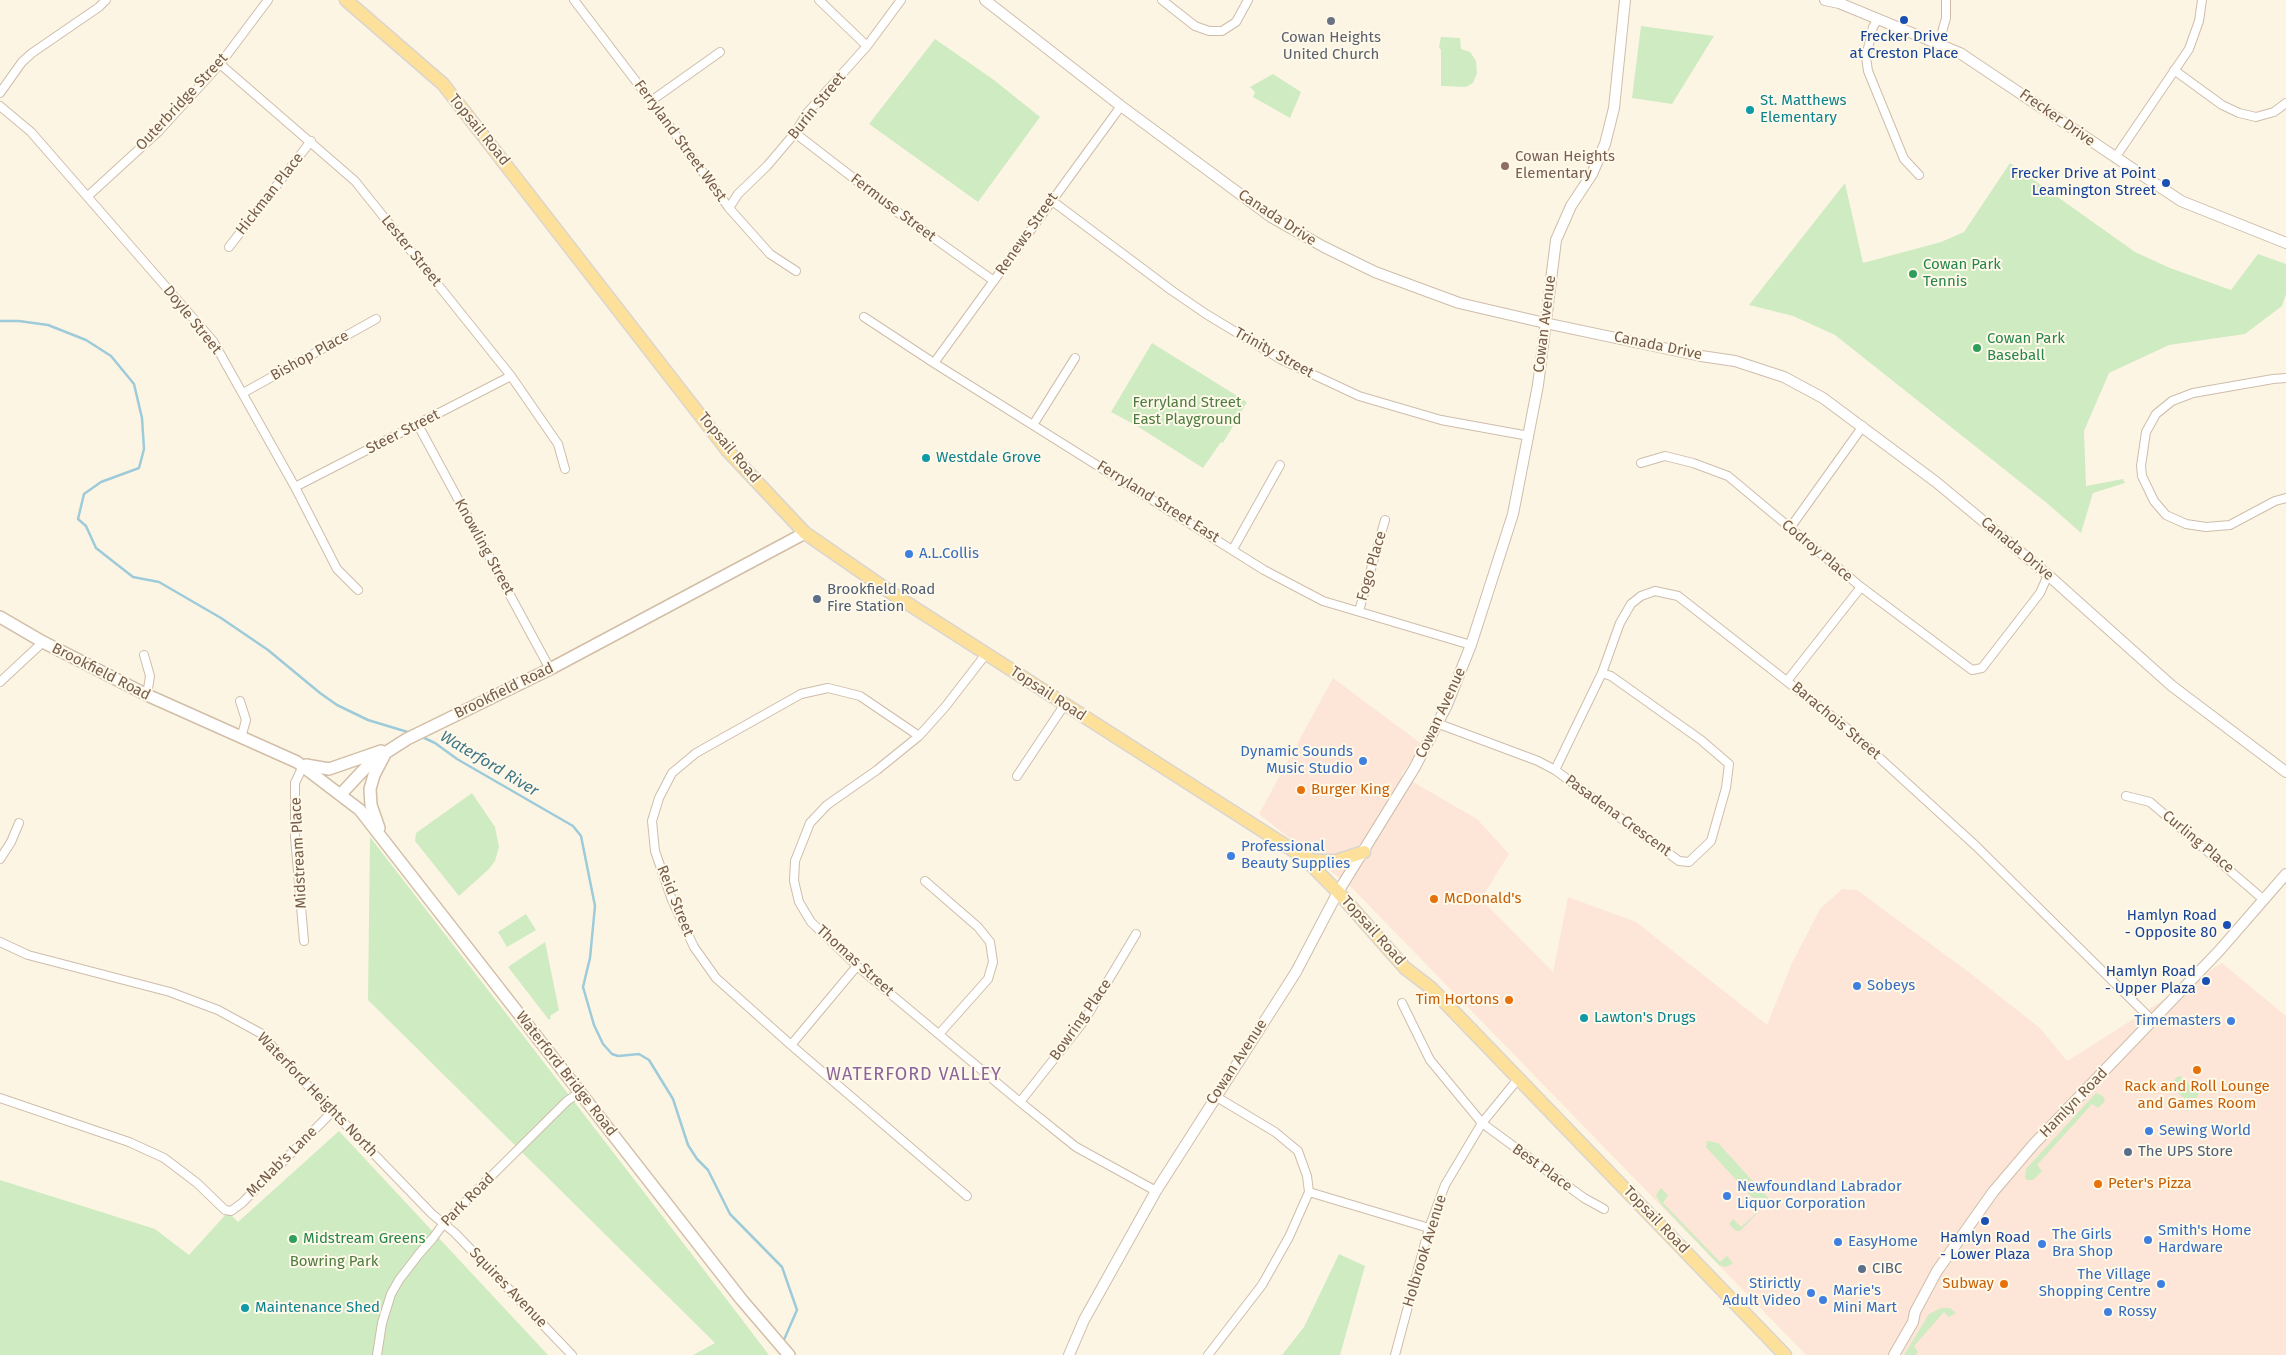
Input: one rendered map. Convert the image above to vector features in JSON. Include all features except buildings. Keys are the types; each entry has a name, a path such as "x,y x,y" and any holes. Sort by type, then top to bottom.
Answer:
{"main road":[{"name":"Topsail Road","path":"346,0 443,84 600,283 728,450 805,533 896,596 1302,856 1338,892 1405,968 1431,988 1786,1355"},
{"name":"Brookfield Road","path":"0,618 147,695 300,764 341,794 366,767 390,748 427,727 479,705 550,669 805,533"},
{"path":"300,764 329,769 390,748"},
{"path":"383,837 371,805 370,789 376,769 390,748"},
{"name":"Waterford Bridge Road","path":"341,794 360,810 383,837 741,1299 789,1355"},
{"path":"1302,856 1322,862 1336,861 1364,852"}],"street":[{"path":"0,93 22,62 106,0"},
{"name":"Outerbridge Street","path":"88,196 159,132 220,64 268,0"},
{"path":"819,0 867,46"},
{"name":"Burin Street","path":"728,208 738,194 767,166 795,133 807,114 867,46 901,0"},
{"name":"Canada Drive","path":"985,0 1121,106 1271,218 1375,272 1438,296 1545,324 1701,356 1735,361 1784,377 1823,398 1936,482 2048,575 2172,686 2286,772"},
{"path":"1162,0 1195,26 1209,31 1222,31 1236,22 1248,0"},
{"name":"Cowan Avenue","path":"1069,1355 1084,1320 1156,1191 1296,972 1338,892 1364,852 1439,724 1471,645 1513,514 1529,436 1556,240 1571,206 1592,174 1606,144 1614,108 1624,0"},
{"name":"Frecker Drive","path":"1825,0 1839,3 1939,43 1983,67 2181,201 2286,243"},
{"path":"1939,43 1946,18 1946,0"},
{"path":"2115,158 2189,49 2199,21 2202,0"},
{"name":"Ferryland Street West","path":"579,2 728,208 770,254 796,271"},
{"path":"1878,19 1874,26 1866,57 1868,71 1904,159 1919,175"},
{"path":"651,100 720,52"},
{"name":"Lester Street","path":"220,64 355,180 511,376 558,444 565,469"},
{"path":"2174,70 2222,105 2239,114 2256,117 2274,112 2286,102"},
{"name":"Doyle Street","path":"0,106 31,132 213,341 295,486 337,569 358,590"},
{"name":"Renews Street","path":"934,364 1051,200 1121,106"},
{"name":"Fermuse Street","path":"795,133 900,214 994,281"},
{"name":"Hickman Place","path":"229,247 311,141"},
{"name":"Trinity Street","path":"1051,200 1178,295 1282,360 1359,396 1441,420 1529,436"},
{"name":"Ferryland Street East","path":"864,317 934,364 1264,570 1323,601 1471,645"},
{"name":"Bishop Place","path":"243,393 376,319"},
{"path":"1033,425 1075,358"},
{"name":"Steer Street","path":"295,486 511,376"},
{"path":"2286,378 2274,378 2193,393 2172,401 2156,414 2146,432 2141,466 2142,476 2154,501 2166,515 2186,524 2206,527 2230,525 2275,500 2286,498"},
{"name":"Knowling Street","path":"418,425 550,669"},
{"path":"1790,528 1863,426"},
{"name":"Codroy Place","path":"1641,463 1665,456 1693,463 1728,476 1861,587 1972,670 1982,668 2040,592 2048,575"},
{"path":"1233,549 1280,466"},
{"name":"Fogo Place","path":"1359,611 1386,520"},
{"path":"1788,681 1861,587"},
{"name":"Barachois Street","path":"1555,770 1602,673 1620,623 1631,604 1641,596 1655,591 1678,596 1849,730 1976,846 2152,1020"},
{"path":"0,682 44,642"},
{"name":"Thomas Street","path":"986,654 945,707 919,736 878,770 827,804 810,823 795,860 794,881 799,902 812,922 857,966 940,1033 1020,1102 1076,1147 1156,1191"},
{"path":"144,655 150,676 147,695"},
{"name":"Pasadena Crescent","path":"1439,724 1538,761 1555,770 1679,861 1688,862 1711,841 1726,788 1729,764 1701,740 1611,676 1602,673"},
{"name":"Reid Street","path":"919,736 860,696 828,688 801,694 696,753 672,773 659,798 652,821 655,851 672,900 694,947 716,978 791,1045 968,1196"},
{"path":"240,701 246,720 241,738"},
{"path":"1017,776 1065,704"},
{"name":"Midstream Place","path":"300,764 295,783 295,837 304,941"},
{"name":"Curling Place","path":"2126,796 2150,802 2264,900"},
{"path":"0,859 11,842 19,823"},
{"name":"Hamlyn Road","path":"1894,1355 1913,1322 1915,1312 1937,1271 1993,1192 2033,1145 2219,951 2286,874"},
{"path":"924,881 978,927 990,942 993,962 988,979 940,1033"},
{"name":"Bowring Place","path":"1020,1102 1084,1021 1136,934"},
{"name":"Waterford Heights North","path":"0,942 28,955 170,992 218,1010 262,1034 286,1064 332,1112 432,1214 444,1223"},
{"path":"791,1045 857,966"},
{"name":"Best Place","path":"1402,1003 1430,1060 1482,1123 1584,1198 1604,1209"},
{"name":"Holbrook Avenue","path":"1395,1355 1429,1228 1445,1185 1482,1123 1518,1079"},
{"name":"Park Road","path":"378,1355 382,1323 391,1294 399,1280 444,1223 568,1101 580,1092"},
{"path":"1208,1355 1262,1286 1289,1237 1309,1192 1307,1176 1298,1151 1275,1132 1215,1096"},
{"name":"McNab's Lane","path":"0,1098 129,1142 164,1158 197,1183 225,1210 231,1211 242,1203 332,1112"},
{"path":"1309,1192 1429,1228"},
{"name":"Squires Avenue","path":"444,1223 572,1355"}],"shaded area":[{"path":"1333,678 1423,745 1401,775 1477,819 1509,854 1481,899 1553,972 1568,897 1636,922 1767,1025 1792,963 1820,909 1842,889 1857,890 1970,973 2040,1028 2067,1061 2222,963 2286,1016 2286,1355 1806,1355 1352,888 1259,814"}],"green space":[{"path":"1641,26 1714,36 1672,104 1632,98"},
{"path":"1441,37 1460,38 1461,49 1470,52 1476,61 1477,73 1473,83 1466,87 1441,86 1441,50 1439,47"},
{"path":"935,39 994,80 1040,117 978,202 869,124"},
{"path":"1273,74 1301,92 1290,118 1253,97 1255,92 1250,87"},
{"path":"2010,163 2135,252 2170,268 2231,290 2258,254 2286,264 2286,294 2282,306 2245,334 2169,345 2109,373 2084,431 2086,486 2123,479 2125,483 2093,493 2081,533 2048,504 1835,335 1793,316 1749,305 1845,183 1863,263 1941,242 1964,232"},
{"name":"Ferryland Street East Playground","path":"1152,343 1247,402 1223,443 1221,442 1203,468 1137,426 1111,412"},
{"path":"472,793 495,827 499,847 495,861 489,869 459,896 415,841 416,833"},
{"path":"370,837 769,1355 693,1355 715,1343 368,1000"},
{"path":"526,914 536,930 507,947 498,932"},
{"path":"545,942 559,1010 550,1016 549,1020 508,967"},
{"path":"2181,1076 2199,1094 2188,1111 2184,1109 2189,1103 2170,1085 2177,1077"},
{"path":"2096,1093 2103,1096 2105,1101 2098,1108 2092,1104 2037,1165 2042,1171 2033,1180 2027,1180 2025,1177 2026,1169"},
{"name":"Bowring Park","path":"339,1131 548,1355 0,1355 0,1180 155,1229 189,1255 228,1212 238,1222"},
{"path":"1707,1141 1718,1143 1770,1200 1740,1231 1736,1231 1729,1224 1733,1219 1741,1227 1762,1208 1706,1147"},
{"path":"1661,1188 1668,1195 1663,1203 1720,1262 1727,1256 1732,1264 1726,1267 1719,1265 1661,1204 1656,1195"},
{"path":"1339,1254 1365,1266 1340,1355 1282,1355 1304,1327"},
{"path":"1941,1308 1950,1308 1956,1313 1949,1317 1944,1312 1914,1346 1918,1352 1915,1355 1904,1355 1929,1314"}],"waterway":[{"name":"Waterford River","path":"0,321 19,321 48,325 86,340 111,356 134,384 142,418 144,449 139,468 101,482 84,494 78,519 86,526 96,548 133,577 159,582 221,618 268,650 337,705 368,720 411,733"},
{"name":"Waterford River","path":"420,736 435,743 457,759 573,826 581,836 595,906 590,958 583,987 594,1025 603,1044 612,1054 618,1056 639,1054 649,1060 673,1099 688,1145 697,1159 708,1170 730,1214 782,1267 797,1310 783,1342"}],"place":[{"name":"Frecker Drive at Creston Place","path":"1904,20"},
{"name":"Cowan Heights United Church","path":"1331,21"},
{"name":"St. Matthews Elementary","path":"1750,110"},
{"name":"Cowan Heights Elementary","path":"1505,166"},
{"name":"Frecker Drive at Point Leamington Street","path":"2166,183"},
{"name":"Cowan Park Tennis","path":"1913,274"},
{"name":"Cowan Park Baseball","path":"1977,348"},
{"name":"Westdale Grove","path":"926,458"},
{"name":"A.L.Collis","path":"909,554"},
{"name":"Brookfield Road Fire Station","path":"817,599"},
{"name":"Dynamic Sounds Music Studio","path":"1363,761"},
{"name":"Burger King","path":"1301,790"},
{"name":"Professional Beauty Supplies","path":"1231,856"},
{"name":"McDonald's","path":"1434,899"},
{"name":"Hamlyn Road - Opposite 80","path":"2227,925"},
{"name":"Hamlyn Road - Upper Plaza","path":"2206,981"},
{"name":"Sobeys","path":"1857,986"},
{"name":"Tim Hortons","path":"1509,1000"},
{"name":"Lawton's Drugs","path":"1584,1018"},
{"name":"Timemasters","path":"2231,1021"},
{"name":"Rack and Roll Lounge and Games Room","path":"2197,1070"},
{"name":"Sewing World","path":"2149,1131"},
{"name":"The UPS Store","path":"2128,1152"},
{"name":"Peter's Pizza","path":"2098,1184"},
{"name":"Newfoundland Labrador Liquor Corporation","path":"1727,1196"},
{"name":"Hamlyn Road - Lower Plaza","path":"1985,1221"},
{"name":"Midstream Greens","path":"293,1239"},
{"name":"Smith's Home Hardware","path":"2148,1240"},
{"name":"EasyHome","path":"1838,1242"},
{"name":"The Girls Bra Shop","path":"2042,1244"},
{"name":"CIBC","path":"1862,1269"},
{"name":"Subway","path":"2004,1284"},
{"name":"The Village Shopping Centre","path":"2161,1284"},
{"name":"Stirictly Adult Video","path":"1811,1293"},
{"name":"Marie's Mini Mart","path":"1823,1300"},
{"name":"Maintenance Shed","path":"245,1308"},
{"name":"Rossy","path":"2108,1312"}],"district":[{"name":"WATERFORD VALLEY","path":"914,1075"}]}
